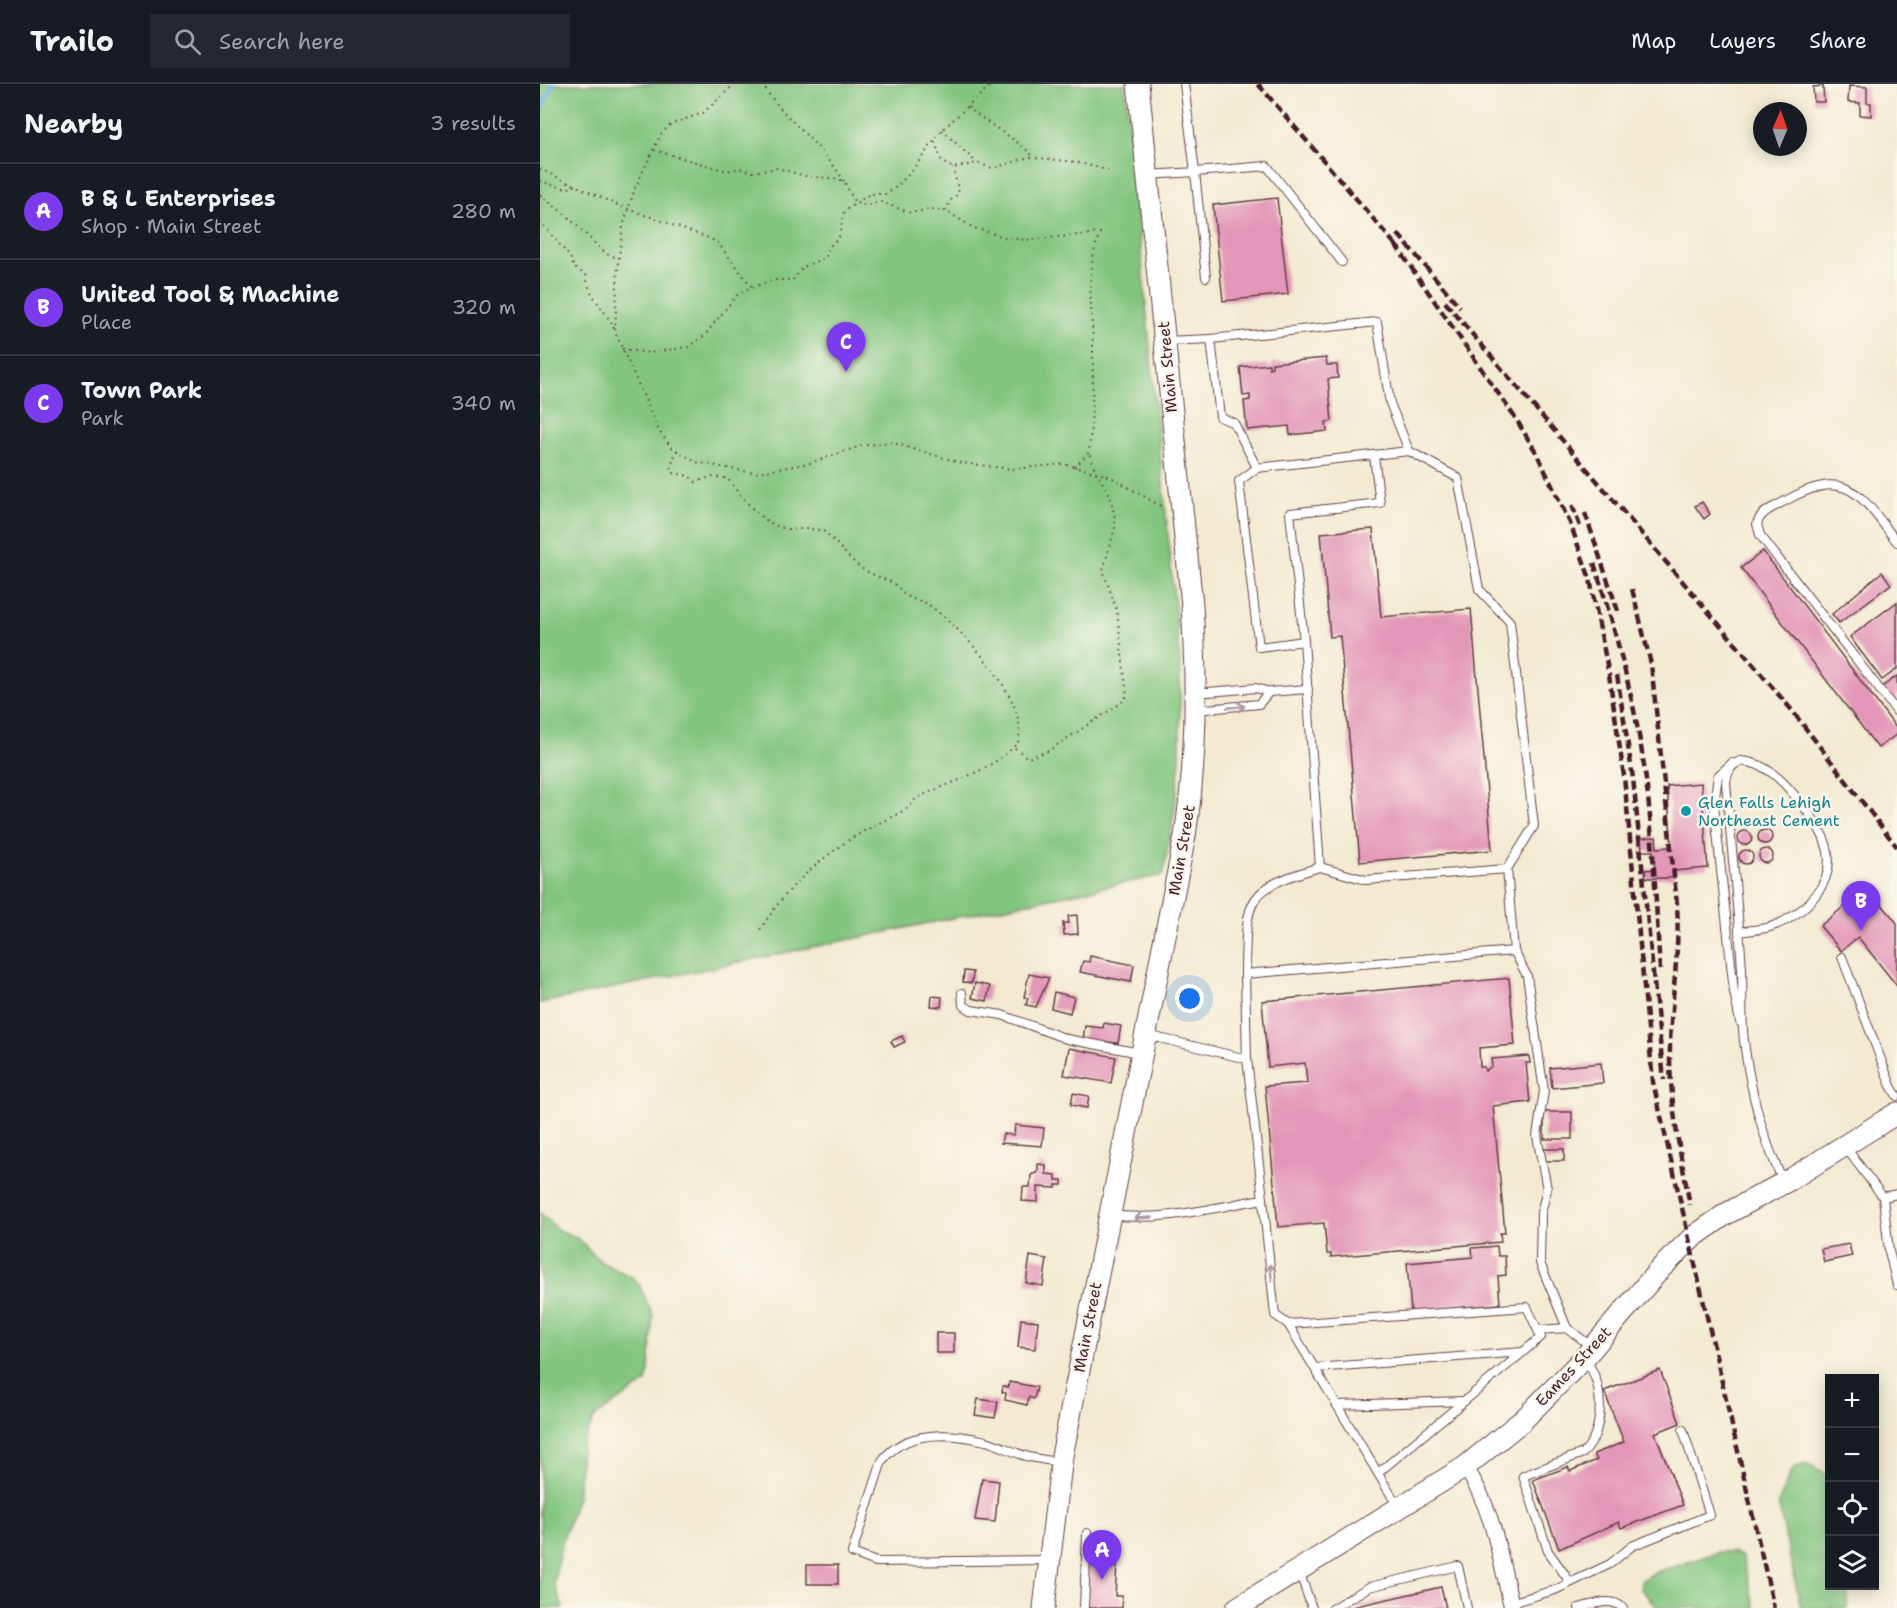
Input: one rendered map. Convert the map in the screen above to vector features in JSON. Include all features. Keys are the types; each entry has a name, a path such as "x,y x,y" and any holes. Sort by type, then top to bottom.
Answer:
{"main road":[{"name":"Main Street","path":"1044,1608 1061,1462 1189,806 1196,702 1192,605 1138,84"},
{"name":"Eames Street","path":"1237,1608 1465,1467 1523,1420 1588,1353 1660,1269 1693,1237 1726,1214 1845,1146 1897,1113"}],"street":[{"path":"1465,1467 1478,1485 1490,1513 1508,1606"}],"lane":[{"path":"1184,84 1206,277"},
{"path":"1148,175 1267,166 1342,262"},
{"path":"1165,342 1377,322 1390,404 1409,451"},
{"path":"1211,339 1221,417 1234,423 1257,468"},
{"path":"1304,641 1259,646 1239,481 1257,468 1409,451 1458,478 1479,589 1510,622 1534,826 1507,869 1514,951 1527,976 1544,1091 1537,1136 1547,1189 1541,1213 1540,1263 1567,1328 1588,1353 1598,1390 1595,1434 1590,1446 1583,1453 1523,1476 1548,1551 1570,1582"},
{"path":"1320,867 1304,641 1290,513 1380,503 1374,456"},
{"path":"1897,542 1860,496 1842,486 1832,484 1803,491 1764,513 1757,524 1760,534 1897,712"},
{"path":"1196,702 1256,688 1269,692 1308,689"},
{"path":"1196,702 1259,704 1269,692"},
{"path":"1739,932 1770,927 1797,913 1822,887 1829,859 1820,828 1785,784 1762,766 1740,761 1729,765 1720,773 1714,804 1734,992 1757,1113 1769,1152 1784,1182"},
{"path":"1740,761 1731,768 1726,780 1739,932 1744,1041"},
{"path":"1400,1509 1288,1324 1275,1315 1247,1059 1246,921 1258,894 1278,879 1320,867 1366,880 1507,869"},
{"path":"1245,974 1514,951"},
{"path":"1842,957 1891,1086 1897,1096"},
{"path":"962,993 963,1005 970,1010 1002,1015 1067,1039 1143,1044 1247,1059"},
{"path":"1845,1146 1883,1197 1889,1251 1897,1286"},
{"path":"1883,1197 1897,1194"},
{"path":"1109,1215 1135,1218 1171,1216 1263,1199"},
{"path":"1288,1324 1527,1307 1541,1337 1378,1473"},
{"path":"1538,1330 1567,1328"},
{"path":"1315,1368 1523,1352"},
{"path":"1337,1405 1464,1401"},
{"path":"1508,1606 1548,1593 1610,1564 1632,1546 1710,1515 1683,1430"},
{"path":"1048,1560 876,1562 852,1553 882,1461 890,1450 907,1442 939,1434 987,1442 1026,1456 1061,1462"},
{"path":"1084,1608 1087,1533"},
{"path":"1333,1608 1369,1587 1458,1566 1467,1608"},
{"path":"1299,1571 1312,1608"},
{"path":"1579,1608 1611,1601 1623,1608"}],"path":[{"path":"615,332 618,258 623,226 653,149 671,124 703,113 735,84"},
{"path":"762,84 784,115 832,161 855,202 866,205 885,202 911,213 930,209 946,211 974,228 1004,237 1025,240 1100,232 1092,253 1089,274 1093,353 1089,452 1096,472 1110,495 1115,518 1115,528 1103,570 1117,611 1127,696 1121,703 1034,757 1024,757 1014,747"},
{"path":"622,349 649,353 696,343 736,296 772,280 793,280 803,267 826,257 828,249 839,237 844,210 870,194 889,193 911,172 942,130 992,84"},
{"path":"968,107 987,124 1020,142 1034,157"},
{"path":"942,130 977,163 992,168 1034,157 1076,162 1111,171"},
{"path":"934,142 942,162 953,168 977,163"},
{"path":"653,149 727,171 739,168 752,172 777,168 805,177 839,179 844,183"},
{"path":"946,211 950,201 959,193 953,168"},
{"path":"540,169 629,209 718,243 753,288"},
{"path":"540,181 567,189 577,185"},
{"path":"540,195 566,215 606,254 618,258"},
{"path":"540,221 570,257 574,268 586,275 588,291 609,315 659,431 671,447 696,462 754,473 810,463 852,448 890,442 961,463 1013,469 1063,464 1096,472 1111,477 1182,519"},
{"path":"677,450 671,466 674,473 689,476 696,482 710,477 727,478 745,503 780,528 818,529 825,532 862,568 896,585 904,594 928,605 947,618 971,640 1011,696 1017,709 1020,726 1020,735 1014,747 968,778 917,798 905,809 850,840 786,891 760,930"},
{"path":"1075,467 1089,452"}],"green space":[{"path":"540,84 1125,84 1180,661 1180,759 1175,808 1163,875 540,1003"},
{"path":"540,1213 557,1229 577,1238 601,1262 632,1277 639,1285 653,1315 649,1371 646,1382 594,1418 581,1447 578,1494 560,1549 554,1582 563,1608 540,1608"},
{"path":"1806,1464 1825,1474 1825,1590 1846,1590 1848,1608 1801,1608 1778,1503 1793,1468"},
{"path":"1719,1552 1733,1552 1742,1557 1755,1608 1658,1608 1641,1589 1641,1581 1654,1573"}],"building":[{"path":"1823,86 1824,102 1814,102 1813,87"},
{"path":"1849,86 1867,87 1867,103 1871,103 1871,116 1860,115 1860,103 1848,102"},
{"path":"1277,198 1288,294 1223,301 1213,205"},
{"path":"1326,358 1327,365 1337,365 1338,378 1328,379 1332,421 1326,422 1327,431 1290,435 1289,426 1247,430 1244,401 1250,400 1250,395 1243,396 1240,367 1269,364 1269,368 1272,367 1272,363"},
{"path":"1702,502 1710,514 1704,519 1695,506"},
{"path":"1373,529 1381,617 1471,609 1492,850 1360,862 1340,636 1330,637 1321,533"},
{"path":"1763,551 1897,729 1897,734 1878,748 1741,568"},
{"path":"1882,572 1891,584 1839,623 1832,614"},
{"path":"1897,602 1897,669 1882,680 1850,637"},
{"path":"1897,676 1897,706 1882,687"},
{"name":"Glen Falls Lehigh Northeast Cement","path":"1701,783 1708,868 1674,871 1674,878 1646,878 1645,870 1655,869 1653,851 1642,851 1641,838 1656,837 1657,848 1672,847 1667,786"},
{"path":"1762,830 1768,830 1772,837 1768,844 1762,844 1758,840 1758,834"},
{"path":"1742,831 1748,831 1752,838 1748,845 1742,845 1738,841 1738,835"},
{"path":"1763,849 1769,849 1773,856 1769,863 1763,863 1759,859 1759,853"},
{"path":"1743,850 1749,850 1753,857 1749,864 1743,864 1739,860 1739,854"},
{"path":"1868,887 1897,923 1897,986 1858,937 1841,951 1820,926"},
{"path":"1077,915 1078,934 1064,935 1063,923 1069,923 1068,916"},
{"path":"1090,956 1134,965 1131,982 1080,972 1083,961 1089,962"},
{"path":"964,971 973,972 972,983 963,982"},
{"path":"1029,974 1049,978 1036,1007 1026,1005 1028,998 1024,997"},
{"path":"1509,978 1515,1045 1479,1048 1480,1067 1484,1067 1485,1071 1492,1066 1491,1059 1529,1056 1530,1063 1526,1063 1530,1102 1493,1106 1505,1233 1500,1233 1501,1242 1331,1257 1331,1254 1327,1254 1324,1223 1278,1227 1265,1086 1307,1083 1305,1063 1268,1067 1262,1001"},
{"path":"975,983 990,986 987,1001 972,998"},
{"path":"1054,992 1074,997 1070,1013 1051,1008"},
{"path":"932,996 942,997 941,1007 931,1006"},
{"path":"1104,1023 1121,1026 1118,1043 1083,1040 1085,1026 1103,1028"},
{"path":"902,1036 905,1042 894,1047 891,1041"},
{"path":"1069,1048 1116,1057 1111,1083 1064,1075"},
{"path":"1601,1063 1603,1083 1552,1088 1550,1068"},
{"path":"1073,1093 1089,1096 1087,1108 1071,1105"},
{"path":"1544,1112 1572,1112 1572,1139 1544,1139"},
{"path":"1015,1125 1044,1128 1042,1146 1001,1143 1003,1134 1014,1135"},
{"path":"1544,1149 1564,1149 1564,1161 1545,1161"},
{"path":"1038,1164 1046,1165 1046,1174 1056,1175 1056,1180 1062,1180 1062,1185 1056,1185 1056,1188 1038,1187 1038,1202 1022,1201 1023,1187 1030,1187 1031,1175 1038,1172"},
{"path":"1849,1244 1852,1256 1824,1262 1821,1249"},
{"path":"1497,1246 1498,1256 1505,1256 1506,1275 1498,1276 1500,1304 1411,1312 1407,1263 1473,1257 1472,1248"},
{"path":"1030,1256 1047,1259 1043,1286 1026,1283"},
{"path":"1021,1319 1038,1321 1035,1349 1018,1347"},
{"path":"936,1333 954,1333 954,1353 936,1353"},
{"path":"1660,1370 1680,1423 1655,1433 1683,1505 1621,1528 1619,1522 1559,1549 1533,1480 1568,1467 1570,1471 1597,1460 1594,1454 1624,1442 1604,1391"},
{"path":"1009,1382 1037,1387 1034,1399 1029,1397 1027,1405 1005,1400 1006,1393 1002,1392 1003,1386 1008,1387"},
{"path":"978,1399 998,1402 995,1418 975,1415"},
{"path":"982,1479 999,1481 995,1522 975,1520"},
{"path":"1088,1563 1117,1564 1115,1596 1122,1596 1122,1608 1087,1608"},
{"path":"807,1565 838,1565 838,1584 807,1584"},
{"path":"1441,1587 1446,1608 1352,1608 1352,1607"}],"waterway":[{"path":"540,112 553,84"}],"railway":[{"path":"1258,84 1400,250"},
{"path":"1398,234 1460,307"},
{"path":"1395,244 1516,419 1536,452 1570,523 1590,579 1609,675 1624,776 1653,1082 1774,1608"},
{"path":"1445,302 1790,708 1897,847"},
{"path":"1572,505 1581,529"},
{"path":"1585,513 1618,611"},
{"path":"1594,563 1626,674 1643,760 1651,834 1660,970"},
{"path":"1632,589 1651,664 1677,904 1670,1066 1676,1126 1690,1205"},
{"path":"1617,675 1633,778 1664,1080"}],"place":[{"name":"Town Park","path":"846,372"},
{"name":"Glen Falls Lehigh Northeast Cement","path":"1686,811"},
{"name":"United Tool & Machine","path":"1861,931"},
{"name":"B & L Enterprises","path":"1102,1580"}]}
